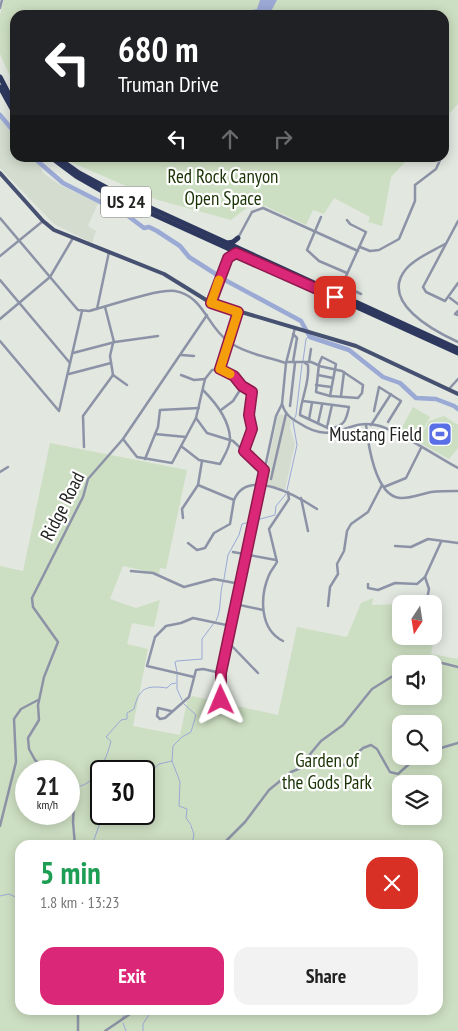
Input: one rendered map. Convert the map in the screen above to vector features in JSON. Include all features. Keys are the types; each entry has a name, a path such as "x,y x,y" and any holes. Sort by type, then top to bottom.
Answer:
{"highway":[{"path":"0,77 10,96"},
{"path":"0,87 10,105"},
{"name":"US 24","path":"58,162 96,188 233,248 458,353"},
{"name":"US 24","path":"64,162 100,185 226,245"},
{"path":"226,245 238,238"},
{"path":"228,258 238,238"},
{"path":"228,258 233,254 241,252"},
{"name":"US 24","path":"241,252 458,349"}],"main road":[{"path":"0,174 43,222 54,230 173,278 211,303 294,332 301,329 372,353 458,394"}],"street":[{"path":"0,8 2,0"},
{"path":"360,247 370,251 379,250 399,239 415,201 415,185 436,169 439,162"},
{"path":"238,238 249,216 258,208 268,209 358,251"},
{"path":"321,217 307,250 322,262 347,273"},
{"path":"0,218 75,307 82,311 174,291 196,301 218,333 229,343 241,349 291,362 310,362 319,366 335,369 361,382 364,387 358,398 341,396 335,398 317,393 316,385 318,375 319,366 320,358 323,357 335,362 335,369 330,396"},
{"path":"347,220 350,224 366,232 342,285 360,294"},
{"path":"458,221 423,287 426,292 441,300 450,298 458,283"},
{"path":"0,256 43,222"},
{"path":"0,319 50,277 73,238"},
{"path":"445,244 406,268 401,279 400,293 405,306 413,314 458,342"},
{"path":"98,309 109,252"},
{"path":"211,303 228,258"},
{"path":"0,280 70,364"},
{"path":"450,298 458,304"},
{"path":"105,307 114,343 110,356 113,375 127,385"},
{"path":"0,341 60,411 82,311"},
{"path":"220,369 238,312"},
{"name":"Ridge Road","path":"35,760 27,743 30,733 39,720 39,699 46,670 57,640 33,606 32,598 83,497 87,482 123,440 207,315"},
{"path":"290,406 294,332"},
{"path":"222,694 221,673 260,485 277,412 282,404 291,362 296,338 294,332"},
{"path":"73,353 114,343 158,336"},
{"path":"310,362 311,349"},
{"path":"181,355 194,356"},
{"path":"303,402 349,407 347,420 343,425 331,429 301,416 303,402 309,371 308,365 305,362"},
{"path":"68,374 111,363"},
{"path":"123,440 135,456 171,463 196,418 205,379 212,370 220,369 237,378 242,386 253,394 249,415 252,429 244,451"},
{"path":"341,396 344,372"},
{"path":"84,447 83,416 113,375"},
{"path":"182,375 194,380 205,379"},
{"path":"318,375 333,378"},
{"path":"449,389 458,379"},
{"path":"316,385 332,387"},
{"path":"221,410 233,400 242,386"},
{"path":"374,411 379,387 401,400 388,422"},
{"path":"181,446 202,461 220,464 231,440 221,410 203,390"},
{"path":"371,425 392,394"},
{"path":"328,427 335,398"},
{"path":"308,419 312,403"},
{"path":"271,479 285,413 282,404"},
{"path":"318,422 322,405"},
{"path":"145,459 155,434 159,412 163,409 199,408"},
{"path":"277,412 285,413 312,431 321,434 366,424 383,428 458,468"},
{"path":"196,418 209,434 231,440 264,470"},
{"path":"366,424 370,450 383,486 393,496 402,498 432,492 458,491"},
{"path":"155,434 186,437"},
{"path":"328,606 330,587 338,574 336,564 344,551 347,531 351,524 368,512 383,486 406,478 421,448"},
{"path":"183,518 181,512 183,506 193,495 198,485 202,461"},
{"path":"0,472 8,467"},
{"path":"198,485 234,500"},
{"path":"188,543 197,550 207,547 214,533 230,524 233,516 234,500 240,490 246,487 260,485 288,492 316,510"},
{"path":"283,641 272,632 263,610 262,601 269,576 277,564 270,529 289,499 288,492"},
{"path":"300,498 308,531"},
{"path":"395,546 411,547 428,539 458,543"},
{"path":"368,584 368,588 378,590 391,584 417,584 425,577 441,542"},
{"path":"233,552 277,560"},
{"path":"131,571 153,573 184,587 214,579 240,584"},
{"path":"425,577 429,589 428,595"},
{"path":"235,604 263,610"},
{"path":"194,677 147,666 155,637 166,626 193,618 231,626"},
{"path":"228,642 258,673"},
{"path":"442,663 458,667"},
{"path":"171,711 158,708 157,716 163,718 189,697 198,669 221,673"},
{"path":"227,840 245,822 276,783 301,766 321,741 343,725 372,690 392,677"},
{"path":"0,826 16,762 14,719 21,709 39,699"},
{"path":"30,705 38,710"},
{"path":"442,748 458,743"},
{"path":"301,766 314,763 344,765 363,748 371,745 377,749 390,772 398,774 408,765"},
{"path":"310,757 314,763"},
{"path":"73,825 75,840"},
{"path":"78,1015 78,1031"},
{"path":"106,1031 129,1015"}],"shaded area":[{"path":"0,119 10,130 10,162 35,162 40,165 43,173 60,185 98,203 88,226 96,231 92,243 54,224 0,168"},
{"path":"281,414 291,420 290,428 295,444 285,490 264,483 278,415"}],"green space":[{"path":"4,0 458,0 458,104 449,114 449,10 10,10 10,76 0,54 0,15"},
{"name":"Red Rock Canyon Open Space","path":"71,162 405,162 391,177 382,226 368,222 370,217 334,198 324,214 313,210 306,225 265,206 248,207 231,220 158,200"},
{"path":"413,407 430,417 417,440 400,431"},
{"name":"Mustang Field","path":"444,416 458,425 458,448 449,459 418,442 429,421"},
{"name":"Garden of the Gods Park","path":"50,443 187,470 166,569 160,568 159,574 123,566 110,599 136,608 160,600 154,627 132,623 127,644 148,649 133,726 180,735 187,702 192,696 278,715 297,627 347,637 361,603 373,598 372,605 392,604 392,645 433,645 431,654 436,655 392,655 392,705 442,705 442,656 458,659 458,1031 0,1031 0,566 23,571"}],"water":[{"path":"260,0 277,0 272,10 251,10 257,9"}],"waterway":[{"path":"0,115 10,127"},
{"path":"39,162 63,183 128,216 144,228 149,227 157,231 180,246 189,257 225,280 301,321 310,337 349,350 383,377 400,383 416,398 436,399 458,409"},
{"path":"303,361 306,339 309,336"},
{"path":"287,490 297,445 293,422 296,415 302,364"},
{"path":"224,579 228,555 239,535 242,524 275,515 276,506 286,494"},
{"path":"216,621 223,582"},
{"path":"177,672 175,662 202,659 202,639 214,623"},
{"path":"177,675 177,689 182,700"},
{"path":"80,786 93,778 103,765 111,741 106,737 121,720 127,719 127,713 134,709 141,692 144,689 154,687 167,688 171,684 176,683"},
{"path":"184,704 196,715 191,732 182,737 173,746 172,761 180,782 179,806 187,809 186,818 191,825"},
{"path":"155,768 159,764 172,761"},
{"path":"94,840 99,825"},
{"path":"191,826 194,834 193,840"},
{"path":"0,896 9,894 15,897"},
{"path":"143,1031 143,1024 149,1015"},
{"path":"123,1023 126,1031"}],"slow traffic":[{"path":"219,280 211,303 238,312 220,369 230,374"}],"place":[{"name":"Mustang Field","path":"440,434"}],"route":[{"path":"221,700 221,673 264,470 244,451 252,429 249,412 253,394 242,386 237,378 220,369 238,312 211,303 228,258 236,253 335,297"}]}
